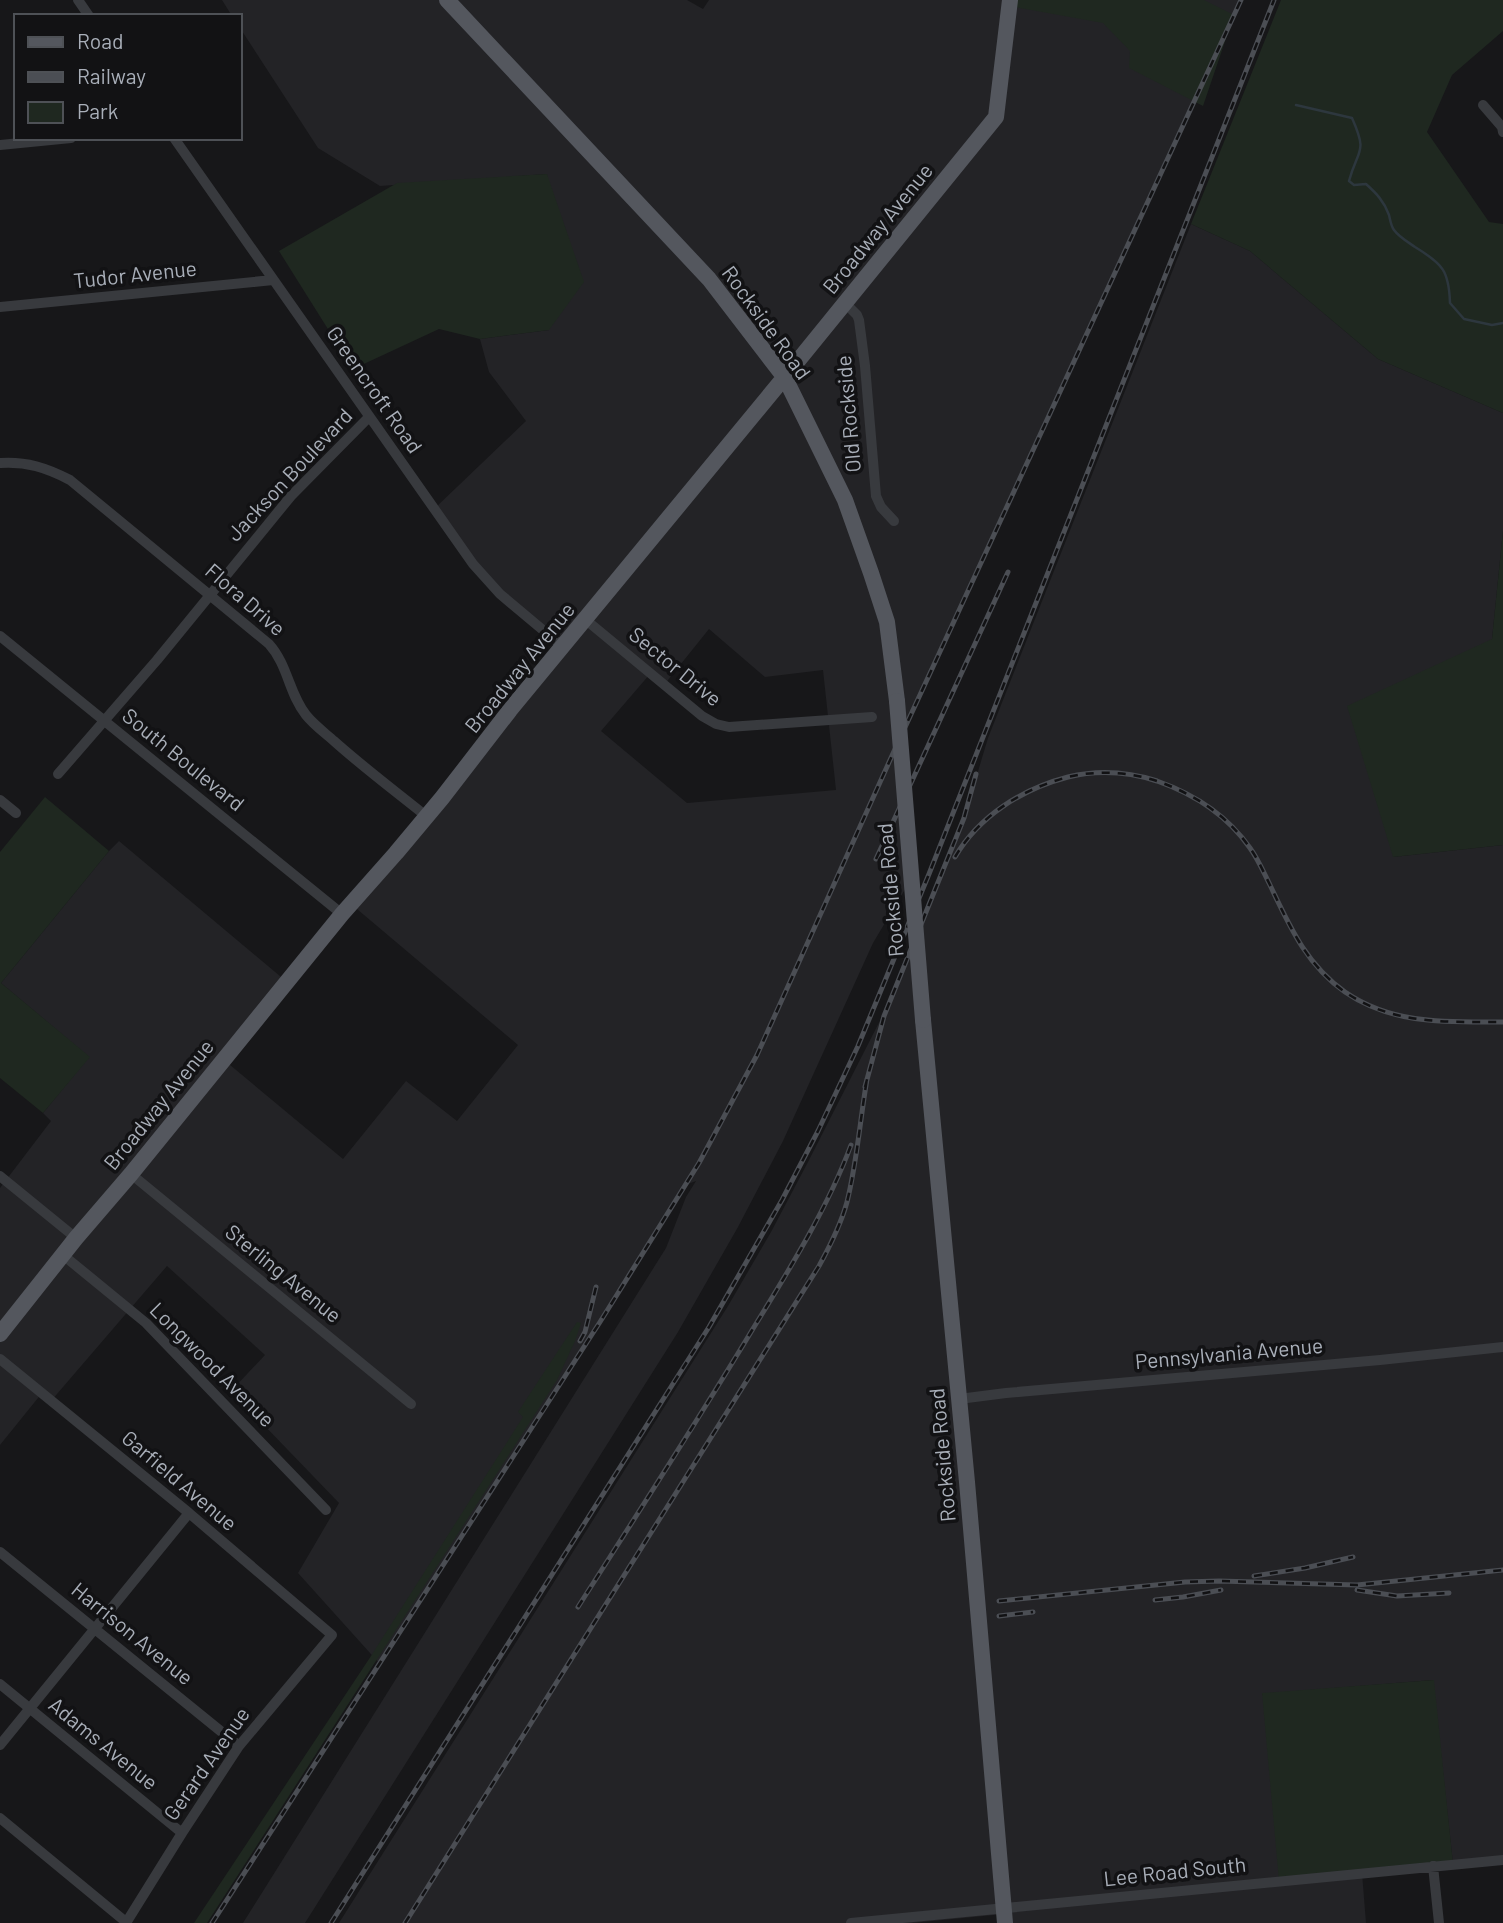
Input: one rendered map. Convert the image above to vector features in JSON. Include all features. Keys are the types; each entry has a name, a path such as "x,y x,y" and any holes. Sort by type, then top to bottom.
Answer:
{"main road":[{"name":"Rockside Road","path":"447,0 709,279 785,378 845,500 887,622 897,701 923,1020 1004,1915"},
{"name":"Broadway Avenue","path":"0,1334 996,117 1010,0"}],"street":[{"path":"1483,105 1503,127 1503,132"},
{"path":"0,145 51,140"},
{"name":"Greencroft Road","path":"175,140 473,564 500,594 562,646"},
{"name":"Tudor Avenue","path":"0,307 273,280"},
{"name":"Old Rockside","path":"845,303 859,320 876,496 881,508 894,521"},
{"name":"Jackson Boulevard","path":"58,774 157,660 291,496 369,417"},
{"name":"Flora Drive","path":"0,463 32,464 70,480 209,594 277,653 307,717 426,816"},
{"name":"Sector Drive","path":"586,620 702,716 716,724 729,727 872,717"},
{"name":"South Boulevard","path":"0,636 342,914"},
{"path":"0,800 16,813"},
{"name":"Sterling Avenue","path":"131,1174 411,1404"},
{"path":"0,1176 76,1238"},
{"name":"Longwood Avenue","path":"62,1255 146,1323 326,1510"},
{"name":"Pennsylvania Avenue","path":"959,1399 1503,1347"},
{"name":"Garfield Avenue","path":"0,1359 189,1513 332,1635"},
{"path":"0,1745 189,1513"},
{"name":"Harrison Avenue","path":"0,1552 239,1746"},
{"name":"Gerard Avenue","path":"126,1923 239,1746 332,1635"},
{"name":"Adams Avenue","path":"0,1684 182,1833"},
{"path":"0,1818 126,1923"},
{"name":"Lee Road South","path":"851,1923 1004,1915 1503,1860"},
{"path":"1433,1866 1439,1923"}],"shaded area":[{"path":"222,0 687,0 703,9 709,0 1243,0 902,735 907,886 873,943 783,1141 678,1332 305,1923 243,1923 666,1248 686,1197 696,1181 685,1185 600,1322 379,1663 298,1573 339,1503 231,1391 265,1355 167,1266 51,1401 42,1393 0,1445 0,1188 51,1121 43,1113 89,1057 1,983 119,841 287,982 224,1060 343,1159 406,1081 457,1121 518,1045 351,904 562,646 500,594 434,509 526,421 489,372 480,339 549,330 547,174 380,186 318,148 242,31 242,14 231,14","holes":["709,629 765,677 823,670 836,790 687,803 601,731 650,674 664,685"]},
{"path":"1191,224 1250,251 1378,359 1503,413 1503,531 1492,639 1393,857 1503,845 1503,1860 1453,1864 1433,1680 1262,1694 1362,1873 1366,1923 1005,1923 1004,1914 912,1923 339,1923 728,1306 771,1232 892,997 964,818 988,738"}],"green space":[{"path":"1010,0 1204,0 1234,15 1203,106 1129,68 1130,51 1103,23 1009,6"},
{"path":"1281,0 1503,0 1503,31 1452,75 1427,132 1489,222 1503,224 1503,413 1378,359 1250,251 1191,224"},
{"path":"547,174 584,282 549,330 480,339 439,329 353,369 279,251 397,183"},
{"path":"1503,531 1503,845 1393,857 1347,706 1492,639"},
{"path":"45,797 109,851 1,983 90,1057 43,1113 0,1078 0,852"},
{"path":"577,1322 581,1323 575,1341 557,1380 207,1923 194,1923 371,1656 523,1417 518,1412"},
{"path":"1434,1680 1453,1864 1279,1881 1262,1693"}],"waterway":[{"path":"1296,105 1352,118 1360,138 1360,151 1349,181 1354,185 1366,184 1370,187 1385,206 1396,233 1443,269 1450,303 1464,319 1492,325 1503,323"}],"railway":[{"path":"212,1923 600,1322 699,1163 757,1055 895,749 1241,0"},
{"path":"331,1923 709,1327 818,1131 858,1046 929,874 1274,0"},
{"path":"876,859 1008,572"},
{"path":"955,857 976,829 1003,806 1051,782 1102,773 1124,774 1157,781 1197,799 1241,836 1258,861 1300,944 1331,981 1345,992 1363,1003 1401,1016 1441,1021 1503,1022"},
{"path":"865,1087 884,1016 964,818 976,774"},
{"path":"405,1923 819,1266 835,1235 847,1202 867,1079"},
{"path":"578,1607 792,1264 831,1193 851,1145"},
{"path":"580,1341 585,1332 596,1287"},
{"path":"1254,1576 1353,1557"},
{"path":"999,1601 1185,1582 1357,1585 1503,1570"},
{"path":"1155,1600 1221,1590"},
{"path":"1357,1590 1397,1596 1449,1593"},
{"path":"999,1616 1033,1612"}]}
